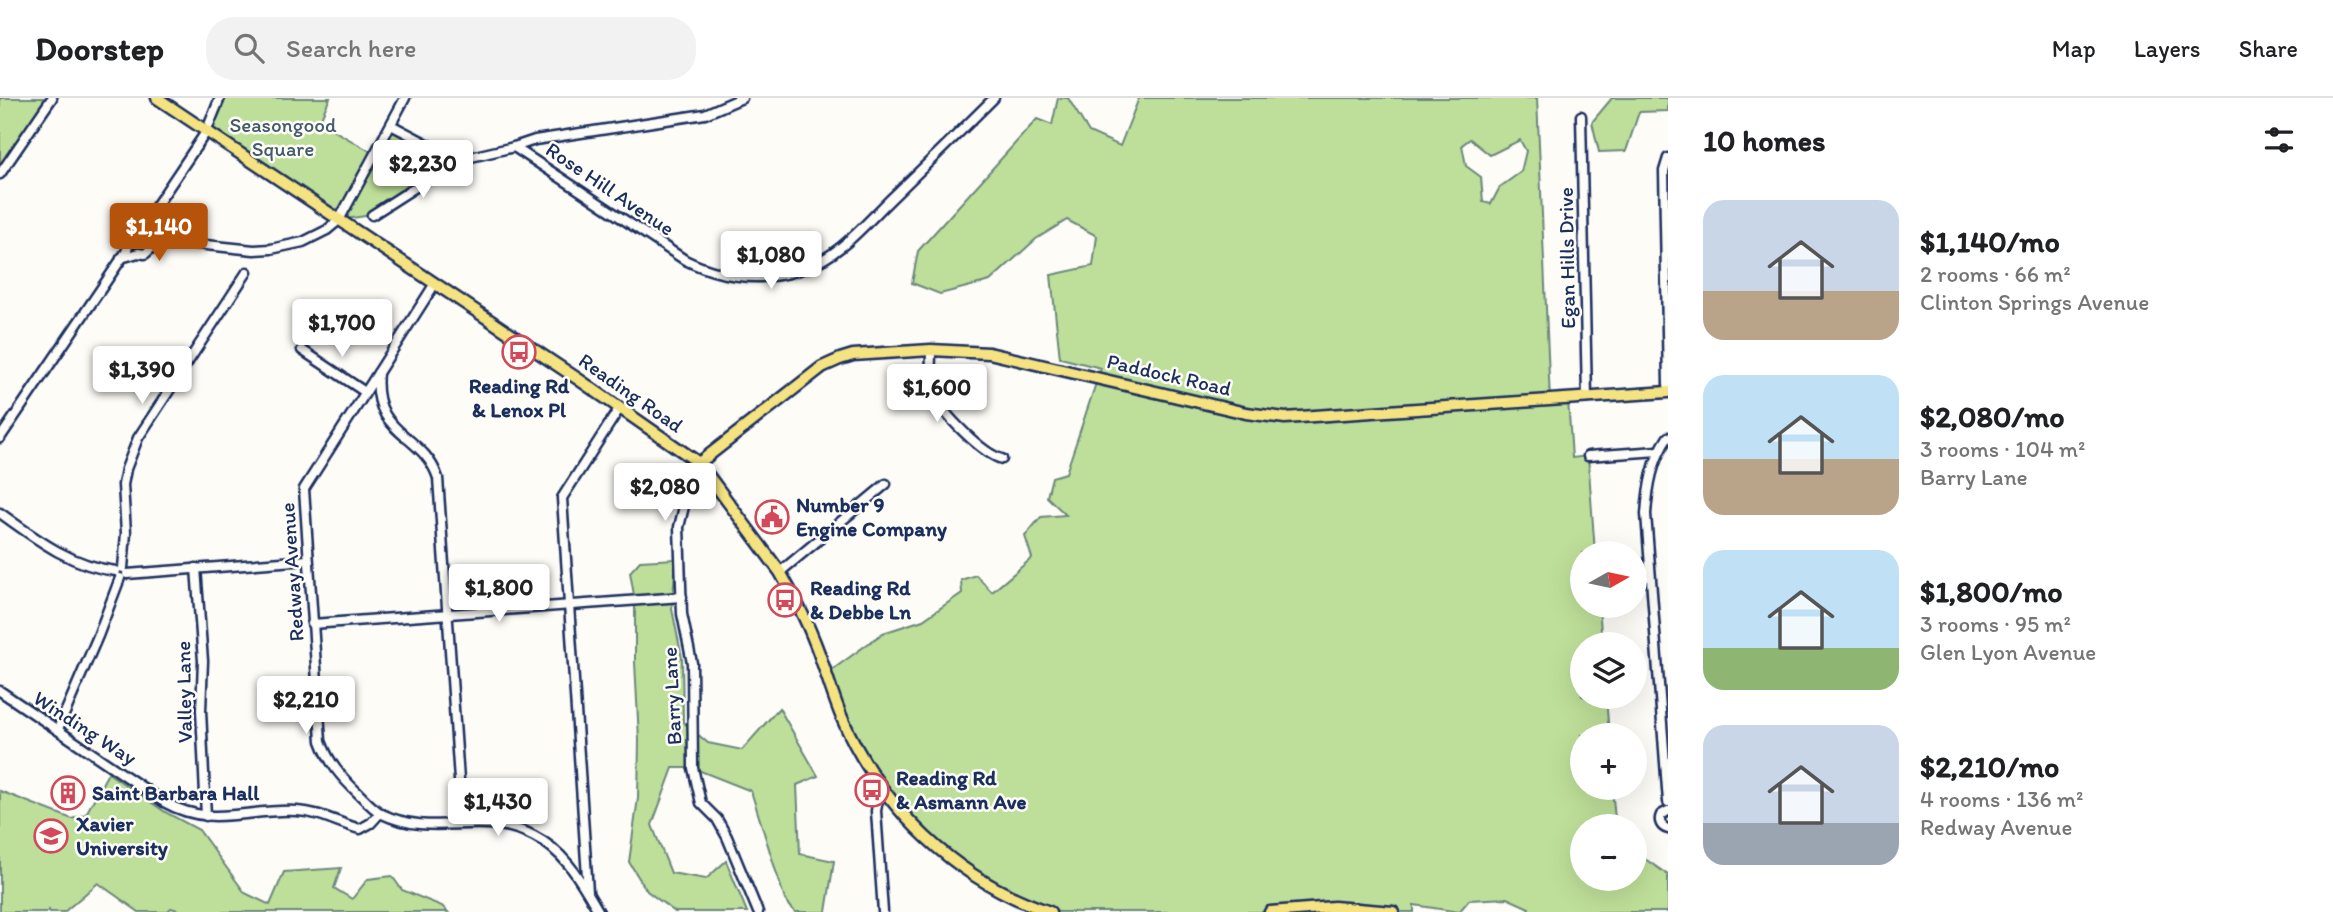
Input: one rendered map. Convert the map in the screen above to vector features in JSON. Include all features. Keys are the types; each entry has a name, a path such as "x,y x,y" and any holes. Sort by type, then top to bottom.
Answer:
{"main road":[{"name":"Reading Road","path":"157,98 578,379 702,466 780,572 813,637 844,721 883,790 926,837 961,867 1007,895 1050,912"},
{"name":"Paddock Road","path":"702,466 830,363 853,355 930,350 989,353 1246,413 1285,418 1668,392"},
{"path":"1270,912 1334,907 1393,912"}],"street":[{"path":"0,174 52,98"},
{"path":"0,438 121,258 133,233 140,229 206,132 220,98"},
{"path":"140,229 167,241 254,250 271,249 312,238 339,220 405,98"},
{"path":"372,215 458,160 535,140 705,114 742,98"},
{"name":"Rose Hill Avenue","path":"514,147 685,260 727,276 760,278 804,268 840,248 994,98"},
{"name":"Egan Hills Drive","path":"1581,116 1587,398"},
{"path":"391,125 458,160"},
{"path":"1668,158 1664,171 1668,385"},
{"path":"152,212 154,246"},
{"path":"121,258 149,252 154,246 167,241"},
{"path":"130,244 138,253"},
{"path":"58,729 98,636 121,573 125,533 123,491 131,453 138,438 247,272"},
{"name":"Redway Avenue","path":"380,813 343,779 325,753 320,732 304,489 434,285"},
{"path":"930,350 932,384 941,407 967,434 994,457 1002,459"},
{"path":"302,351 365,392"},
{"path":"379,370 378,389 384,412 396,430 424,453 438,478 462,822"},
{"path":"588,894 562,498 619,409"},
{"path":"1668,436 1658,451 1651,475 1646,514 1665,708 1668,802"},
{"path":"1588,456 1658,451"},
{"name":"Barry Lane","path":"702,466 688,490 681,514 679,541 684,626 692,663 692,768 701,803 717,819 731,844 758,912"},
{"path":"780,572 886,484"},
{"path":"0,513 61,554 90,566 121,573 308,560"},
{"name":"Valley Lane","path":"196,568 203,662 201,710 206,816"},
{"path":"312,624 682,597"},
{"name":"Winding Way","path":"0,691 164,802 187,813 206,816 298,811 324,816 359,829 371,823 380,813"},
{"path":"883,790 876,806 883,912"},
{"path":"1668,811 1661,815 1660,820 1662,826 1668,829"},
{"path":"380,813 418,826 462,822 498,823 537,837 567,861 600,912"}],"green space":[{"path":"0,98 52,98 9,161 0,164"},
{"name":"Seasongood Square","path":"220,98 330,98 319,122 375,154 391,125 458,160 372,215 339,220 206,132"},
{"path":"1058,98 1068,98 1089,132 1120,146 1139,98 1537,98 1550,401 1568,400 1572,458 1588,456 1594,541 1570,541 1570,618 1600,618 1601,632 1570,632 1570,709 1607,709 1608,723 1570,723 1570,800 1613,800 1615,814 1570,814 1570,891 1647,891 1647,860 1668,875 1668,912 1527,912 1529,908 1507,898 1469,900 1459,912 1414,905 1414,912 1052,912 1023,902 940,850 871,771 825,675 883,633 923,620 962,593 961,580 976,575 992,592 1032,558 1025,536 1041,517 1066,515 1047,497 1052,477 1066,473 1101,368 1060,358 1051,275 1093,266 1097,236 1067,220 1036,239 990,281 940,294 912,283 918,251 1037,119 1052,125","holes":["1470,139 1490,155 1520,140 1526,151 1521,172 1500,187 1491,204 1483,202 1481,177 1466,166 1462,145"]},
{"path":"1612,98 1668,98 1668,111 1639,112 1626,151 1599,152 1592,122"},
{"path":"676,559 672,609 682,658 683,722 708,743 742,750 779,708 818,776 797,785 800,854 834,861 826,912 795,912 785,900 751,791 693,768 673,768 652,825 671,873 706,879 726,861 747,912 675,912 647,891 629,862 638,798 639,740 635,601 630,572 640,561"},
{"path":"108,773 165,812 199,830 245,893 270,905 284,872 341,868 334,888 352,899 368,879 392,876 402,890 442,906 448,912 184,912 171,908 167,912 139,912 98,883 64,912 0,912 0,791 72,819 86,814"}],"place":[{"name":"Reading Rd & Lenox Pl","path":"519,352"},
{"name":"Number 9 Engine Company","path":"772,517"},
{"name":"Reading Rd & Debbe Ln","path":"785,600"},
{"name":"Reading Rd & Asmann Ave","path":"872,790"},
{"name":"Saint Barbara Hall","path":"68,793"},
{"name":"Xavier University","path":"51,836"}]}
